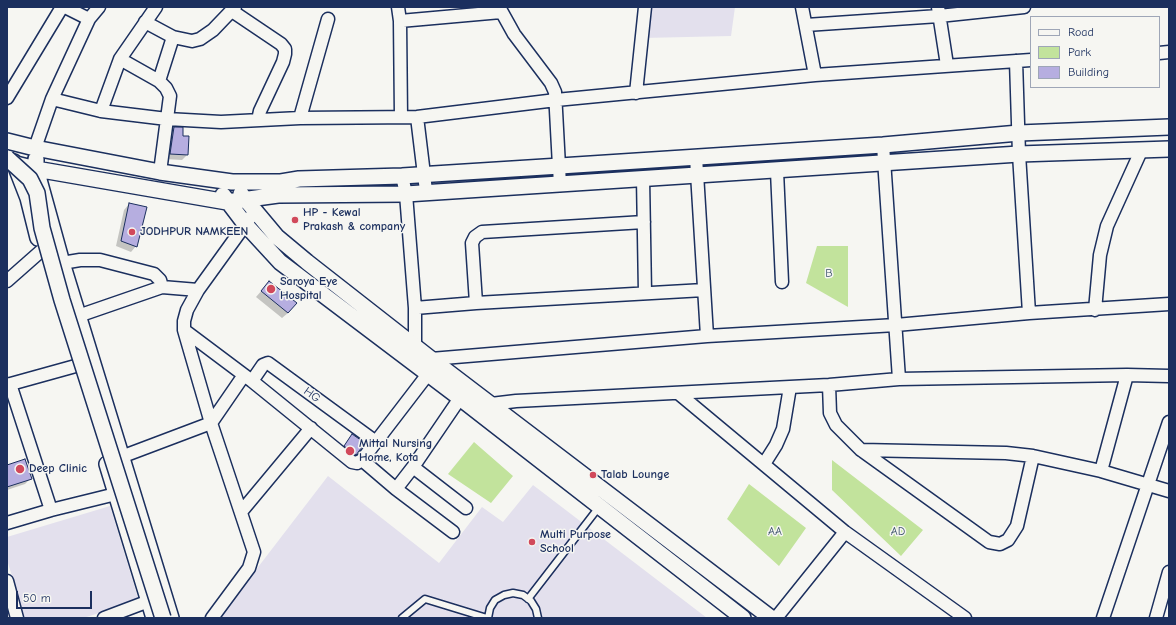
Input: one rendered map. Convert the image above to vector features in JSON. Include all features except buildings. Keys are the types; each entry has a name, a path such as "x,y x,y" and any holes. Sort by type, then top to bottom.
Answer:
{"street":[{"path":"7,98 62,7"},
{"path":"65,7 89,20"},
{"path":"99,7 89,20 52,99 35,148 36,169 62,263 123,457 131,490 171,618"},
{"path":"101,111 120,59 156,7"},
{"path":"398,7 400,22 401,117"},
{"path":"636,93 645,7"},
{"path":"802,7 815,74"},
{"path":"806,25 938,11 1024,7"},
{"path":"145,22 173,37 192,41 200,39 233,9 281,44 285,49 286,54 260,111 258,120"},
{"path":"400,22 500,10 514,34 551,83 556,100 560,184"},
{"path":"938,11 947,65"},
{"path":"300,118 328,19"},
{"path":"159,81 173,37"},
{"path":"120,59 159,81 166,88 170,96 160,172"},
{"path":"52,99 101,111 167,119 221,122 300,118 417,117 556,100 815,74 1030,60"},
{"path":"1016,61 1019,154 1029,312"},
{"path":"417,117 426,191"},
{"path":"154,618 41,251 28,198 9,161 10,142 160,172 232,182 281,182 299,179 402,176 883,145 1019,133 1169,127"},
{"path":"883,145 899,379"},
{"path":"9,161 36,169 227,202 297,194 406,194 426,191 777,171 885,162 1019,154 1169,149"},
{"path":"1095,310 1100,255 1107,226 1141,151"},
{"path":"696,157 706,336"},
{"path":"9,161 30,179 36,193 42,228 62,300 88,377 148,576 163,618"},
{"path":"777,171 782,282"},
{"path":"402,176 406,194 416,308 415,347"},
{"path":"643,178 645,293"},
{"path":"215,180 227,202 280,262 460,398 743,618"},
{"path":"232,182 245,200 277,237 415,347 771,618"},
{"path":"212,618 249,568 254,552 211,423 184,330 184,321 187,310 198,290 255,211"},
{"path":"476,303 472,243 475,237 482,232 644,222"},
{"path":"7,281 41,251 57,241"},
{"path":"62,263 80,260 100,260 154,274 160,280 162,287"},
{"path":"78,316 162,287 198,290"},
{"path":"416,308 476,303 704,290"},
{"path":"431,359 706,336 896,325 1029,312 1095,310 1169,304"},
{"path":"184,330 248,378 348,460 357,463 362,460 428,374"},
{"path":"51,510 9,385 93,361"},
{"name":"HG","path":"248,378 263,365 268,363 376,442"},
{"path":"1101,470 1127,375"},
{"path":"491,404 516,401 829,385 899,379 1127,375 1169,376"},
{"path":"106,461 123,457 211,423 248,378"},
{"path":"829,385 830,413 836,425 861,450 989,542 1000,544 1008,540 1017,526 1033,456"},
{"path":"764,464 783,429 790,387"},
{"path":"678,393 845,532 965,618"},
{"path":"396,489 413,467 460,398"},
{"path":"1103,618 1169,422"},
{"path":"240,512 310,428"},
{"path":"861,450 1006,453 1033,456 1101,470 1169,491"},
{"path":"362,460 396,489 453,532"},
{"path":"413,467 466,508"},
{"path":"7,523 51,510 131,490"},
{"path":"776,618 845,532"},
{"path":"1156,618 1169,572"},
{"path":"7,580 17,618"},
{"path":"104,618 148,601"}],"lane":[{"path":"528,599 610,494"},
{"path":"402,618 425,600 487,618 490,608 495,600 504,595 513,593 523,595 528,599 536,609 538,618"}],"shaded area":[{"path":"649,7 735,7 731,36 643,38"},
{"name":"Multi Purpose School","path":"328,476 439,563 482,507 503,522 533,485 707,618 219,618"},
{"path":"110,506 139,601 83,618 25,618 7,560 7,537"}],"green space":[{"name":"B","path":"817,246 848,246 848,307 806,283"},
{"path":"474,442 513,476 491,503 448,474"},
{"name":"AD","path":"832,460 923,530 901,556 832,490"},
{"name":"AA","path":"749,484 806,528 779,566 727,519"}],"place":[{"name":"HP - Kewal Prakash & company","path":"295,220"},
{"name":"JODHPUR NAMKEEN","path":"132,232"},
{"name":"Saroya Eye Hospital","path":"271,289"},
{"name":"Mittal Nursing Home, Kota","path":"350,451"},
{"name":"Deep Clinic","path":"20,469"},
{"name":"Talab Lounge","path":"593,475"},
{"name":"Multi Purpose School","path":"532,542"}]}
